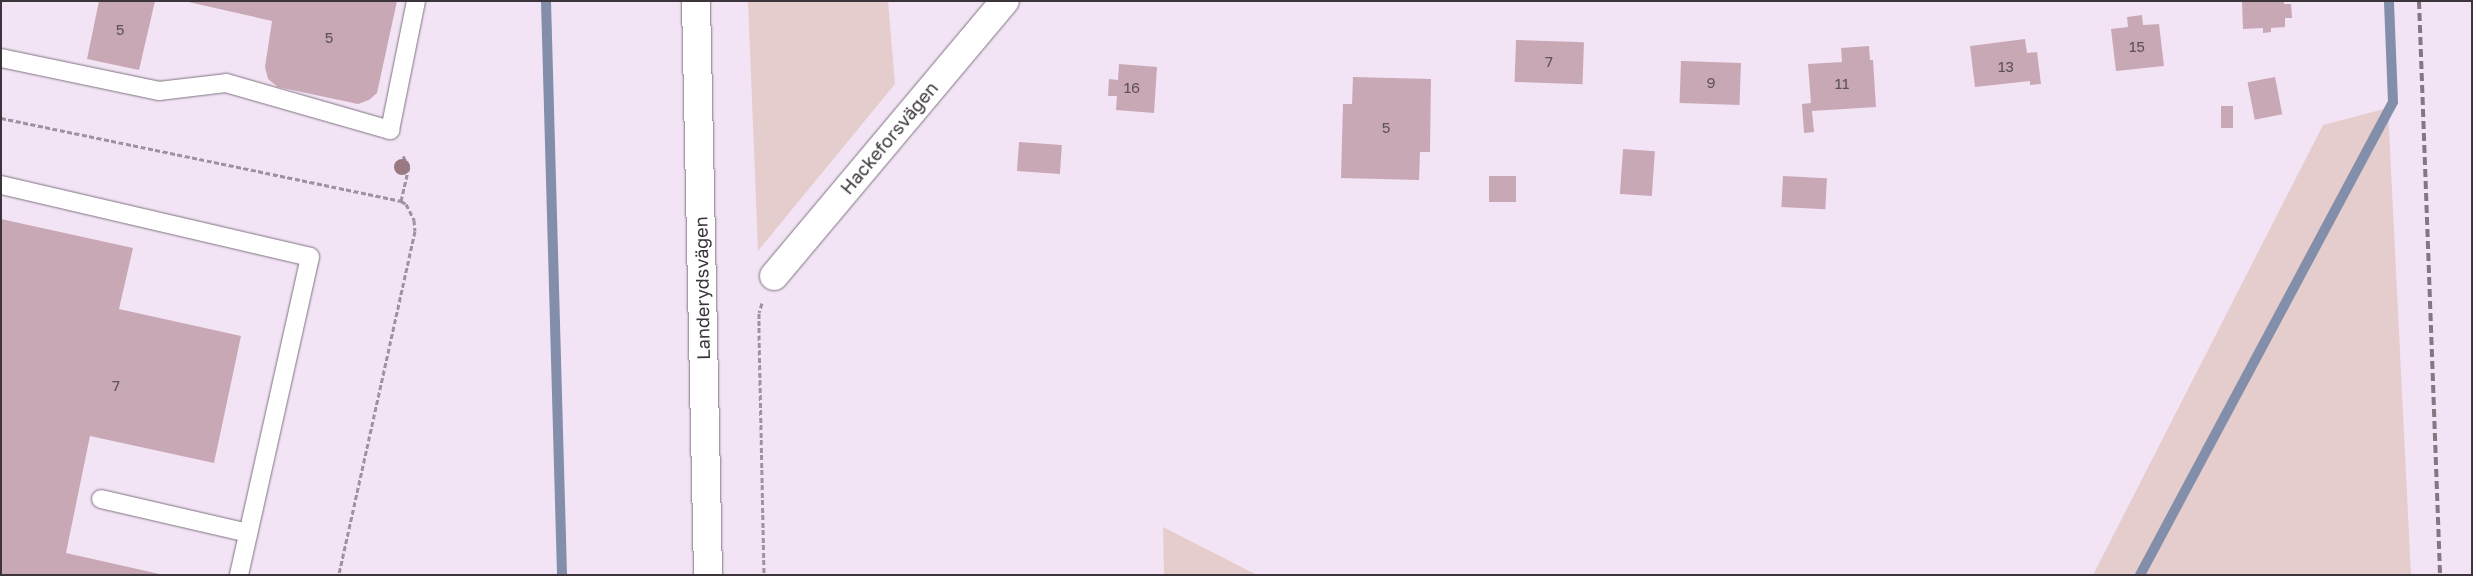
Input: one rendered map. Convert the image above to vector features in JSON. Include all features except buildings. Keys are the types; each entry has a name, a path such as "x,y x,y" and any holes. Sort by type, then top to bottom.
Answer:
{"street":[{"name":"Landerydsvägen","path":"696,1 708,575"},
{"name":"Hackeforsvägen","path":"774,276 1005,1"}],"lane":[{"path":"1,58 159,91 226,83 390,130 416,1"},
{"path":"1,185 310,257 239,575"},
{"path":"101,499 248,533"}],"path":[{"path":"390,130 409,166 401,201"},
{"path":"764,575 759,313 774,276"}],"shaded area":[{"path":"748,1 888,1 895,84 758,251"},
{"path":"2388,108 2411,575 2093,575 2323,125"},
{"path":"1163,527 1257,575 1164,575"}],"waterway":[{"path":"546,1 562,575"},
{"path":"2140,575 2393,102 2389,1"}],"railway":[{"path":"2419,1 2440,575"}]}
